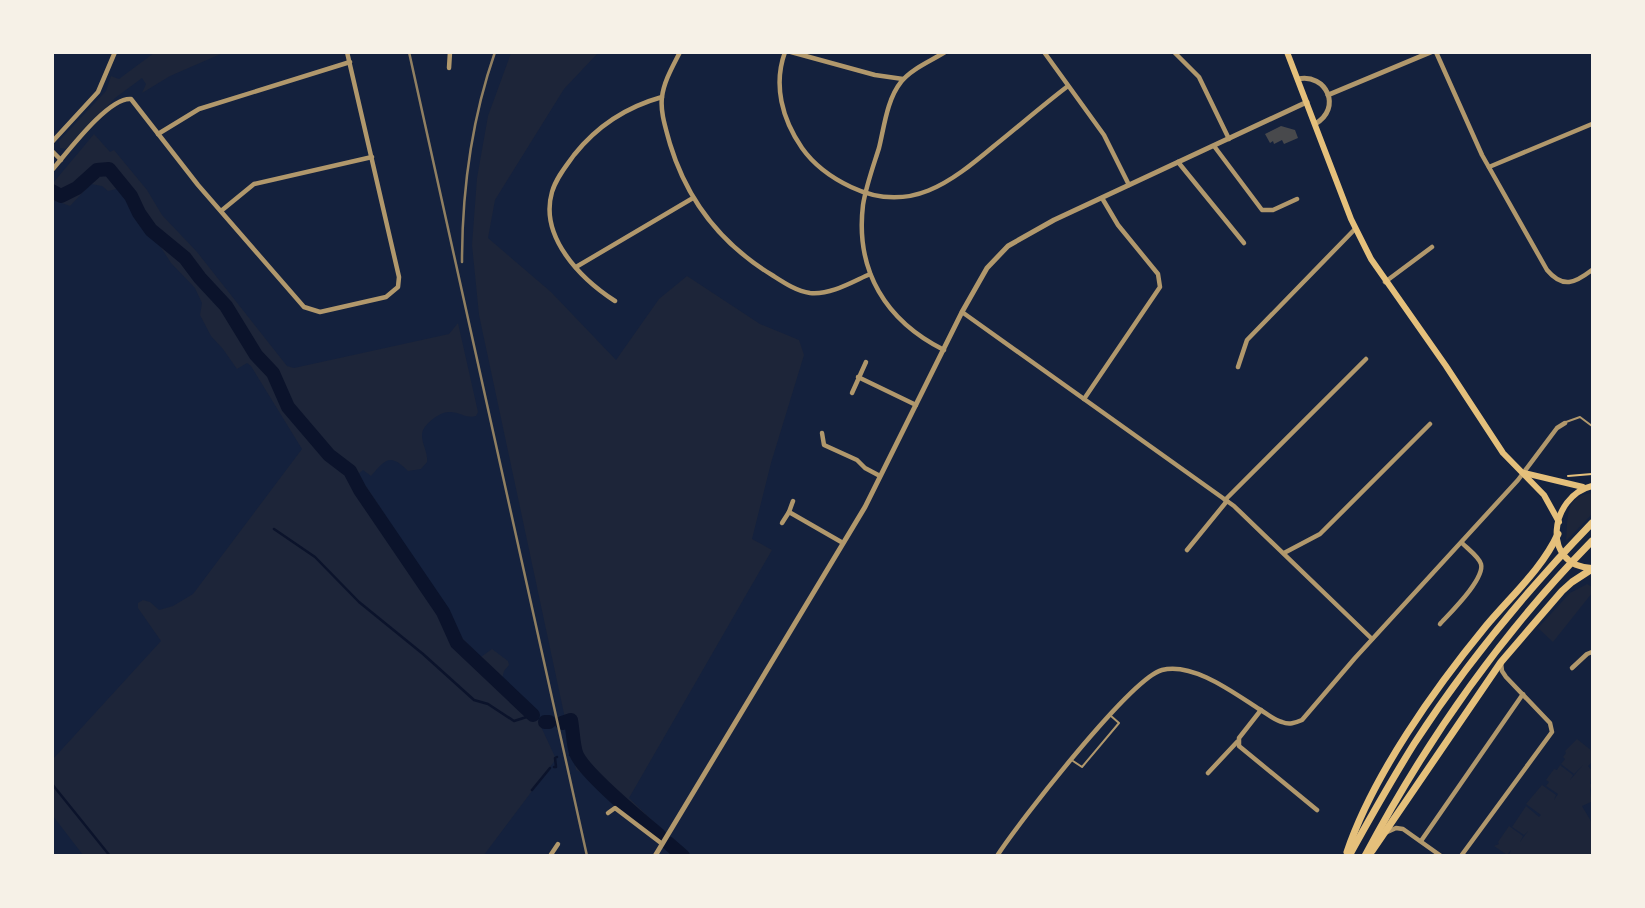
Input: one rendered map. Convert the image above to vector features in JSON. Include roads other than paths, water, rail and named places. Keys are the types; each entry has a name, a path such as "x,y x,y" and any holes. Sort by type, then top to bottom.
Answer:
{"highway":[{"path":"1347,856 1414,744 1461,676 1529,592 1592,523"},
{"path":"1347,856 1381,779 1418,718 1486,626 1546,557 1558,534"},
{"path":"1366,856 1424,753 1472,683 1539,600 1592,541"},
{"path":"1366,856 1501,662 1562,592 1592,569"}],"main road":[{"path":"1287,52 1355,229 1385,282 1451,372 1503,453 1548,500 1559,522"},
{"path":"1524,474 1567,485 1589,487"},
{"path":"1589,487 1570,496 1565,503 1558,534 1563,557 1580,567 1592,569"}],"street":[{"path":"52,142 96,95 114,52"},
{"path":"52,170 105,113 124,99 131,99 221,211 309,310 320,312 386,297 398,287 399,276 347,52"},
{"path":"449,68 450,52"},
{"path":"680,52 666,81 662,97 667,135 692,198 711,224 735,249 799,290 819,293 870,274"},
{"path":"785,52 779,69 784,112 797,140 811,159 845,184 866,193 892,197 928,192 945,184 1068,86"},
{"path":"791,52 875,75 903,79"},
{"path":"944,350 914,333 883,298 870,274 862,229 866,193 891,103 903,79 945,52"},
{"path":"1044,52 1104,135 1129,186"},
{"path":"1174,52 1199,77 1229,139"},
{"path":"1328,94 1434,52 1489,167 1550,275 1560,281 1572,283 1592,270"},
{"path":"158,134 199,109 349,62"},
{"path":"1298,79 1305,77 1313,80 1321,84 1328,94 1329,110 1326,116 1315,124"},
{"path":"615,301 575,267 557,239 549,215 552,190 587,138 597,129 625,112 662,97"},
{"path":"655,856 881,477 962,312 987,268 1000,252 1038,228 1307,102"},
{"path":"1489,167 1592,124"},
{"path":"1214,146 1262,210 1273,210 1297,199"},
{"path":"52,151 61,160"},
{"path":"221,211 254,184 372,157"},
{"path":"1178,162 1244,243"},
{"path":"575,267 692,198"},
{"path":"1084,399 1160,287 1157,274 1118,225 1102,198"},
{"path":"1238,367 1247,340 1355,229"},
{"path":"1385,282 1432,247"},
{"path":"962,312 1226,500 1371,639"},
{"path":"1187,550 1226,500 1366,359"},
{"path":"852,393 866,362"},
{"path":"859,377 916,405"},
{"path":"997,856 1072,759 1145,678 1162,670 1172,668 1192,672 1213,681 1286,723 1302,720 1371,639 1524,474 1557,428 1565,423"},
{"path":"1284,553 1320,534 1430,424"},
{"path":"822,433 824,445 857,460 881,477"},
{"path":"782,523 793,501"},
{"path":"789,512 843,543"},
{"path":"1440,624 1472,588 1481,571 1479,561 1462,543"},
{"path":"1572,668 1592,652"},
{"path":"1461,856 1552,732 1550,723 1502,671 1501,662"},
{"path":"1420,841 1522,694"},
{"path":"1208,773 1261,710"},
{"path":"1237,741 1242,750 1317,810"},
{"path":"608,813 615,808 661,844 664,854"},
{"path":"1384,833 1399,828 1441,856"},
{"path":"550,856 558,844"}],"lane":[{"path":"1565,423 1580,417 1592,426"},
{"path":"1072,759 1082,767 1119,723 1111,716"}],"waterway":[{"path":"52,191 61,196 77,188 97,170 109,169 131,196 151,230 185,258 226,306 256,355 273,373 288,407 329,455 350,471 360,490 443,612 457,643 533,715"},
{"path":"274,529 315,557 359,602 474,700 488,704 514,721 533,715"},
{"path":"562,723 571,720 576,753 589,771 613,796 659,835"},
{"path":"570,755 576,754"},
{"path":"554,767 557,757"},
{"path":"532,790 550,768"},
{"path":"52,784 110,856"},
{"path":"668,843 683,856"}],"railway":[{"path":"409,52 587,856"},
{"path":"462,262 466,182 474,130 495,52"}]}
